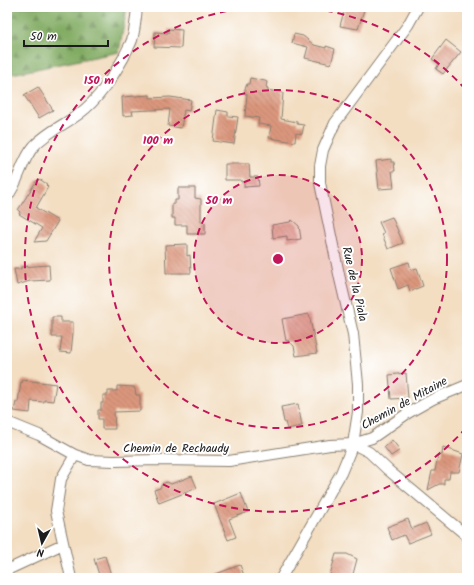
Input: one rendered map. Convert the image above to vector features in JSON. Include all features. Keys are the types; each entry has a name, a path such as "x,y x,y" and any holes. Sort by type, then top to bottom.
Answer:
{"street":[{"path":"7,197 33,147 44,137 80,114 103,90 132,42 137,7"},
{"name":"Rue de la Piala","path":"281,578 341,473 353,444 358,412 358,384 353,334 322,197 320,166 323,150 335,122 408,25 418,7"},
{"name":"Chemin de Mitaine","path":"353,444 372,438 408,413 433,399 467,385"},
{"name":"Chemin de Rechaudy","path":"7,422 39,435 75,455 89,460 229,461 330,445 353,444"},
{"path":"353,444 369,452 388,470 467,536"},
{"path":"71,578 56,511 61,479 75,455"},
{"path":"7,570 63,544"}],"green space":[{"path":"7,7 127,7 119,52 7,75"}],"building":[{"path":"345,7 365,7 358,29 340,26"},
{"path":"168,29 182,30 181,48 154,47 155,32 168,33"},
{"path":"294,34 303,36 314,45 326,48 326,46 335,49 331,64 305,58 308,47 292,43"},
{"path":"446,40 461,52 443,74 436,69 439,64 432,59"},
{"path":"250,78 267,82 267,90 283,93 281,119 304,125 302,134 296,133 295,142 269,138 271,126 258,124 259,118 245,116 247,94 245,94 245,89 247,84 249,84"},
{"path":"38,87 53,110 39,118 24,95"},
{"path":"150,95 150,98 170,97 191,100 189,111 184,110 181,128 168,126 170,109 132,111 133,115 123,116 122,97"},
{"path":"217,110 228,112 228,116 238,117 234,144 213,141"},
{"path":"391,159 391,162 394,162 395,171 392,171 394,188 379,189 376,161"},
{"path":"225,164 249,164 250,177 258,177 259,186 244,187 244,182 241,182 241,180 225,180"},
{"path":"39,179 47,184 46,185 48,187 36,208 58,221 46,241 34,242 42,228 19,214 20,212 18,210"},
{"path":"178,188 195,188 195,198 201,199 201,222 205,223 205,234 187,234 187,225 175,225 175,218 172,218 172,204 175,204 175,200 178,200"},
{"path":"392,217 403,243 388,249 382,234 384,233 379,222"},
{"path":"292,220 299,226 301,239 287,241 287,236 273,238 272,225 290,222"},
{"path":"187,244 187,256 190,255 191,273 166,273 165,245"},
{"path":"409,262 411,270 417,268 423,286 410,291 408,285 398,289 391,268"},
{"path":"49,265 50,280 30,281 17,285 14,269"},
{"path":"309,314 317,353 296,356 294,346 288,340 286,341 282,319"},
{"path":"52,317 61,317 61,322 73,322 71,353 60,352 62,337 52,337"},
{"path":"406,373 408,398 391,399 389,375"},
{"path":"23,380 56,384 53,401 31,401 30,413 14,411 16,402 18,402 21,382 22,383"},
{"path":"117,386 134,387 136,395 140,395 140,411 114,412 115,429 102,429 102,419 98,419 98,410 101,410 103,395 108,395 108,391 117,391"},
{"path":"298,404 302,426 287,429 281,407"},
{"path":"392,440 400,450 391,456 384,447"},
{"path":"443,447 463,454 459,472 450,472 449,479 444,479 444,484 439,484 428,490 432,471 435,471 438,455 442,455"},
{"path":"192,476 197,488 159,503 154,490 160,488 162,484 167,482 171,484"},
{"path":"241,493 248,512 229,519 236,537 228,540 214,504"},
{"path":"408,519 412,529 426,523 431,534 408,543 404,535 392,540 387,527"},
{"path":"336,554 347,554 357,559 352,578 329,578"},
{"path":"105,556 111,575 100,578 94,559"},
{"path":"240,565 245,578 208,578 208,577"}]}
